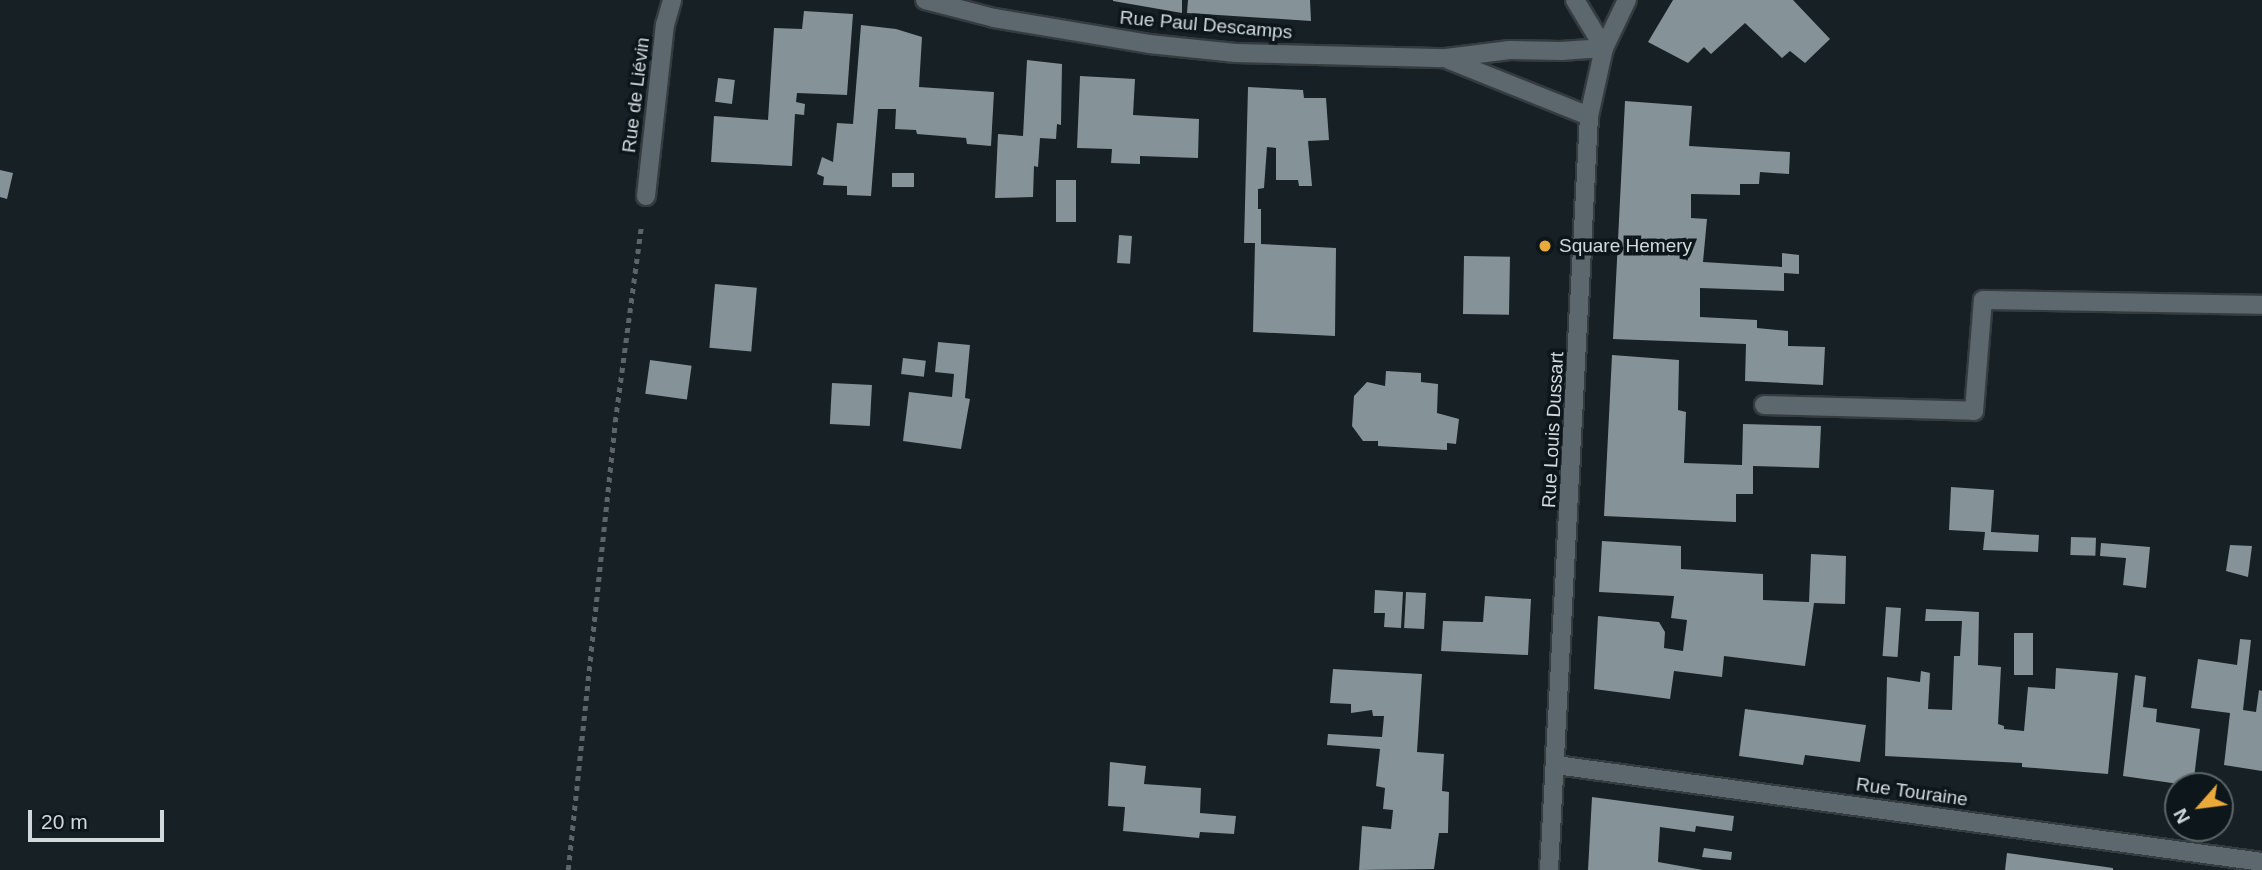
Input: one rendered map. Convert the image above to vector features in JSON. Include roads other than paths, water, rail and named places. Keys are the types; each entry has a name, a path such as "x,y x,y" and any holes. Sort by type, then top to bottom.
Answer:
{"street":[{"name":"Rue de Liévin","path":"646,196 665,25 672,0"},
{"name":"Rue Paul Descamps","path":"925,0 994,18 1149,44 1236,53 1446,58 1509,50 1604,48"},
{"path":"1575,0 1604,48"},
{"name":"Rue Louis Dussart","path":"1549,870 1590,116 1604,48 1628,0"},
{"name":"Rue Paul Descamps","path":"1446,58 1590,116"},
{"path":"1764,405 1974,411 1983,300 2262,305"},
{"name":"Rue Touraine","path":"1556,765 2262,862"}],"place":[{"name":"Square Hemery","path":"1545,246"}]}
